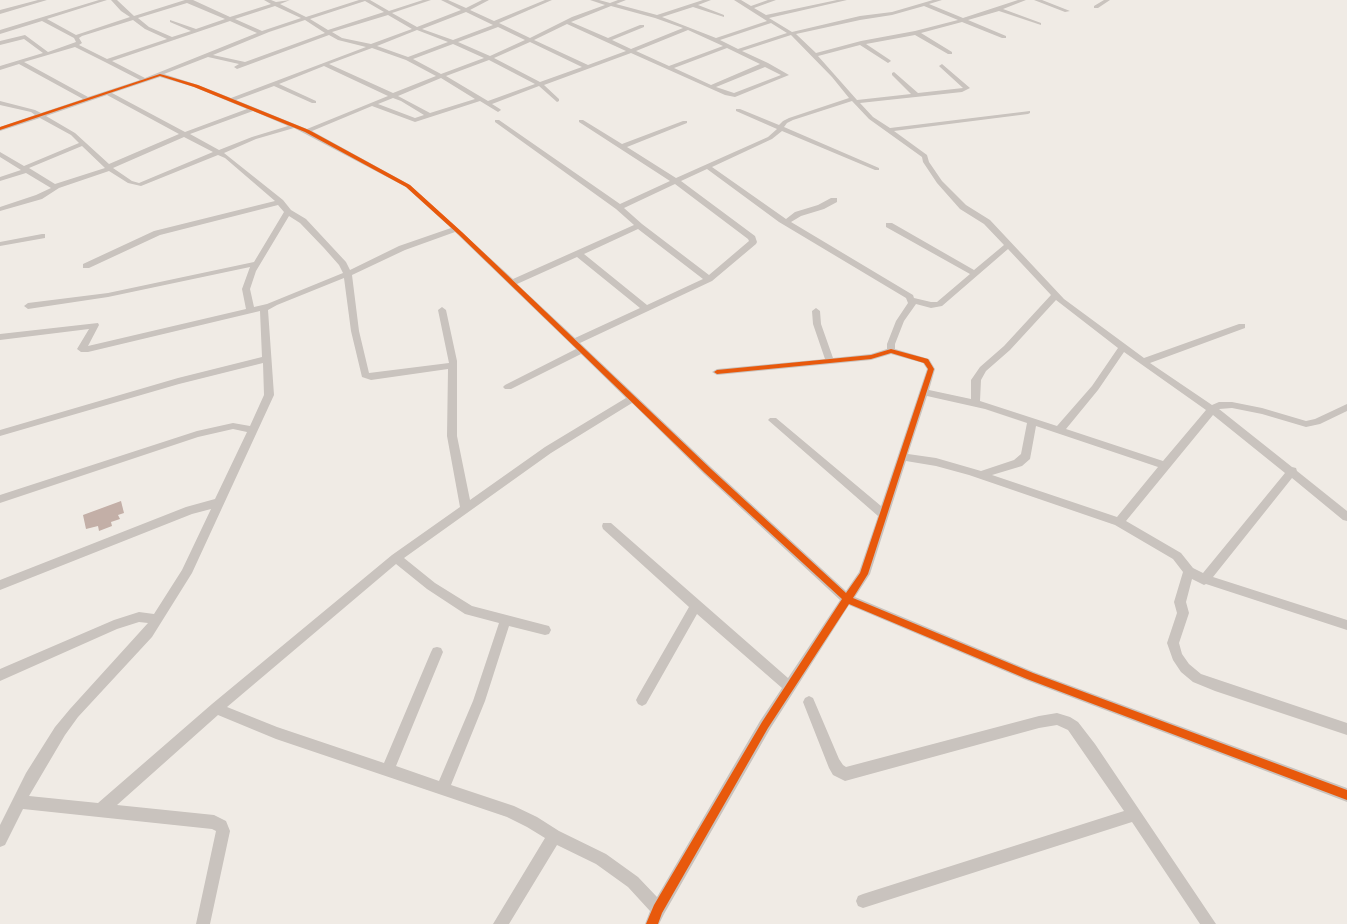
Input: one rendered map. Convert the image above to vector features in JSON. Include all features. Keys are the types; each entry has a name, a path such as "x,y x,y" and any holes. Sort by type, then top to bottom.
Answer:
{"street":[{"path":"0,12 44,0"},
{"path":"0,32 104,0"},
{"path":"114,0 147,28 172,40"},
{"path":"76,37 189,0 262,33"},
{"path":"267,0 305,18 328,33 408,59 498,110"},
{"path":"107,61 287,0"},
{"path":"0,129 158,75 262,33 365,0 416,28 454,42 540,84 557,100"},
{"path":"237,67 328,33 428,0"},
{"path":"444,0 588,67"},
{"path":"231,100 326,65 416,28 466,10 486,0"},
{"path":"408,59 454,42 548,0"},
{"path":"567,22 633,50 727,94 735,94 786,75 688,28 657,17 593,0"},
{"path":"307,131 441,76 490,59 567,22 623,0"},
{"path":"657,17 708,0"},
{"path":"737,0 793,34 816,55 854,101 871,118 891,130 925,156 926,162 939,182 963,206 987,222 1025,260 1056,295 1143,362 1212,409 1347,517"},
{"path":"750,8 773,0"},
{"path":"765,17 844,0"},
{"path":"916,0 1004,37"},
{"path":"737,51 793,34 860,18 892,13 939,0"},
{"path":"816,55 861,43 916,33 1023,0"},
{"path":"1037,0 1067,11"},
{"path":"1096,7 1107,0"},
{"path":"694,5 722,16"},
{"path":"998,9 1039,24"},
{"path":"42,19 76,37 79,43 76,45"},
{"path":"172,21 196,31"},
{"path":"715,40 772,22"},
{"path":"608,40 642,26"},
{"path":"488,103 688,28"},
{"path":"916,33 950,53"},
{"path":"0,43 25,37 36,47 48,54"},
{"path":"861,43 888,61"},
{"path":"0,68 76,45 144,79"},
{"path":"669,68 727,46"},
{"path":"207,55 246,64"},
{"path":"21,62 87,99"},
{"path":"711,87 766,64"},
{"path":"326,65 394,96 430,116"},
{"path":"619,207 770,138 785,122 791,119 854,101 967,88 942,66"},
{"path":"894,74 916,95"},
{"path":"158,75 196,86 307,131 408,186 456,229 632,399 847,599 1030,676 1347,795"},
{"path":"275,84 314,102"},
{"path":"106,92 227,157 280,202 288,212 303,221 343,264 348,274 355,331 365,375 371,377 452,365"},
{"path":"374,105 414,120 481,99"},
{"path":"0,103 39,115 72,134 109,168 130,182 143,184 218,152 280,129 295,126"},
{"path":"0,209 39,197 56,188 109,168 185,134 252,109"},
{"path":"738,110 782,127 877,169"},
{"path":"891,130 1028,112"},
{"path":"497,121 619,207 639,226 709,279"},
{"path":"574,342 709,279 754,240 744,230 677,182 581,121"},
{"path":"622,147 685,122"},
{"path":"0,179 84,143"},
{"path":"2,157 26,169 56,188"},
{"path":"708,167 786,222 902,292 912,300 931,305 939,304 1008,245"},
{"path":"786,222 798,214 822,207 834,200"},
{"path":"86,266 157,233 280,202"},
{"path":"250,310 246,289 255,264 288,212"},
{"path":"889,224 974,273"},
{"path":"512,283 639,226"},
{"path":"0,337 95,325 81,349 88,349 268,306 348,274 402,248 456,229"},
{"path":"0,244 42,236"},
{"path":"579,254 647,309"},
{"path":"28,306 115,294 255,264"},
{"path":"974,403 976,380 983,369 1006,348 1056,295"},
{"path":"891,351 891,344 912,300"},
{"path":"0,840 18,802 60,731 74,712 140,642 186,573 269,395 263,314 268,306"},
{"path":"442,310 452,365 452,436 466,509"},
{"path":"816,311 817,324 830,361"},
{"path":"1143,362 1242,326"},
{"path":"1060,429 1095,388 1123,347"},
{"path":"508,386 582,350"},
{"path":"652,924 658,909 765,725 864,574 931,369 926,361 891,351 871,357 717,372"},
{"path":"0,433 178,381 267,359"},
{"path":"924,392 974,403 1060,429 1164,465"},
{"path":"101,810 216,708 396,558 548,450 632,399"},
{"path":"1119,522 1164,465 1212,409 1219,405 1232,405 1262,411 1306,424 1317,422 1347,407"},
{"path":"773,420 884,515"},
{"path":"980,475 1018,463 1026,456 1032,422"},
{"path":"0,499 197,434 233,426 254,430"},
{"path":"903,457 936,462 980,475 1119,522 1177,556 1189,571 1204,580 1347,625"},
{"path":"1204,580 1292,472"},
{"path":"0,586 190,510 220,502"},
{"path":"607,526 790,687"},
{"path":"396,558 431,586 462,606 505,621 545,630"},
{"path":"1189,571 1180,602 1184,613 1173,643 1177,656 1185,668 1197,678 1215,686 1347,729"},
{"path":"642,700 696,606"},
{"path":"0,675 139,616 156,619"},
{"path":"442,789 478,701 505,621"},
{"path":"387,771 437,652"},
{"path":"809,702 834,763 838,770 845,774 1039,722 1057,719 1065,721 1073,726 1090,748 1209,924"},
{"path":"216,708 276,733 509,811 601,859 633,882 658,909"},
{"path":"18,802 214,822 221,826 223,831 204,924"},
{"path":"863,901 1135,814"},
{"path":"500,924 554,836"}],"building":[{"path":"121,501 124,513 118,515 120,519 111,522 112,526 99,531 98,526 86,529 83,515"}],"cycle path":[{"path":"0,129 160,75 196,86 307,131 408,186 460,233 708,471 847,599 1030,676 1347,795"},
{"path":"652,924 658,909 765,725 864,574 931,369 926,361 891,351 871,357 717,372"}]}
